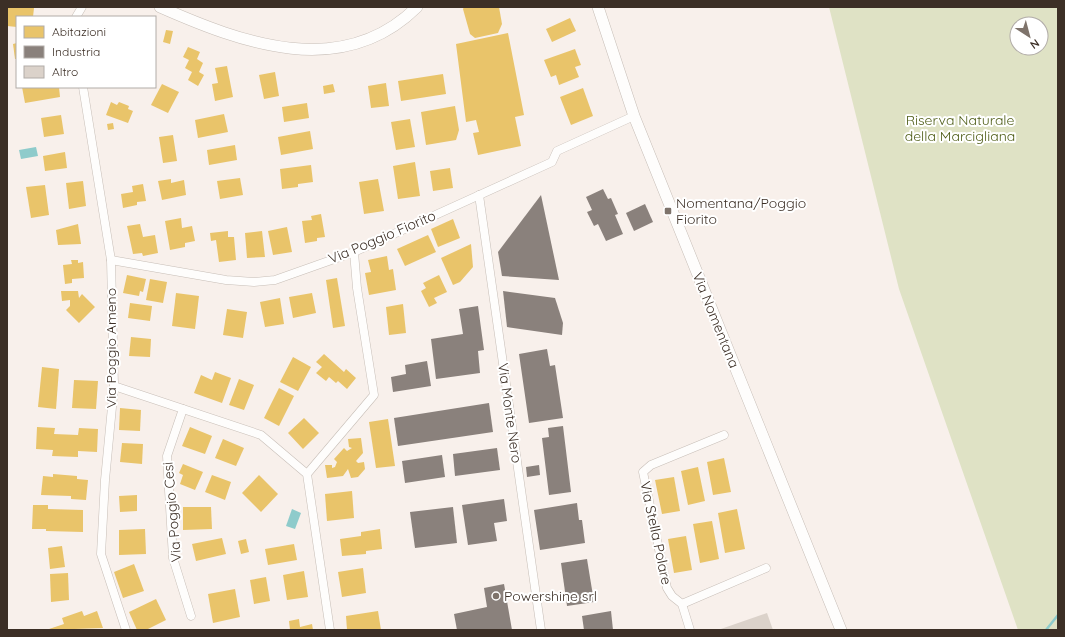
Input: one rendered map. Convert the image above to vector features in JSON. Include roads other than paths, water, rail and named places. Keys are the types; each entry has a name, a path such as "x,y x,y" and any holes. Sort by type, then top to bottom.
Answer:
{"street":[{"path":"77,16 82,7"},
{"path":"160,7 216,30 252,42 273,47 308,50 339,47 370,38 400,22 417,7"},
{"name":"Via Nomentana","path":"598,7 634,116 841,630"},
{"name":"Via Poggio Ameno","path":"84,88 111,260 114,386 100,547 102,562 126,630"},
{"name":"Via Poggio Fiorito","path":"111,260 226,280 254,282 282,278 354,252 552,162 557,151 634,116"},
{"name":"Via Monte Nero","path":"479,195 541,630"},
{"path":"307,474 374,395 357,288 354,252"},
{"path":"114,386 261,435 307,474 330,630"},
{"name":"Via Poggio Cesi","path":"183,409 167,456 174,558 191,616"},
{"name":"Via Stella Polare","path":"690,630 682,604 672,596 667,588 643,472 651,465 724,435"},
{"path":"682,604 766,568"}],"water":[{"path":"36,147 38,156 21,159 19,150"},
{"path":"292,509 301,513 295,529 286,526"}],"waterway":[{"path":"1046,630 1058,615"}],"place":[{"name":"Nomentana/Poggio Fiorito","path":"668,211"},
{"name":"Powershine srl","path":"496,596"}],"park label":[{"name":"Riserva Naturale della Marcigliana","path":"960,128"}]}
